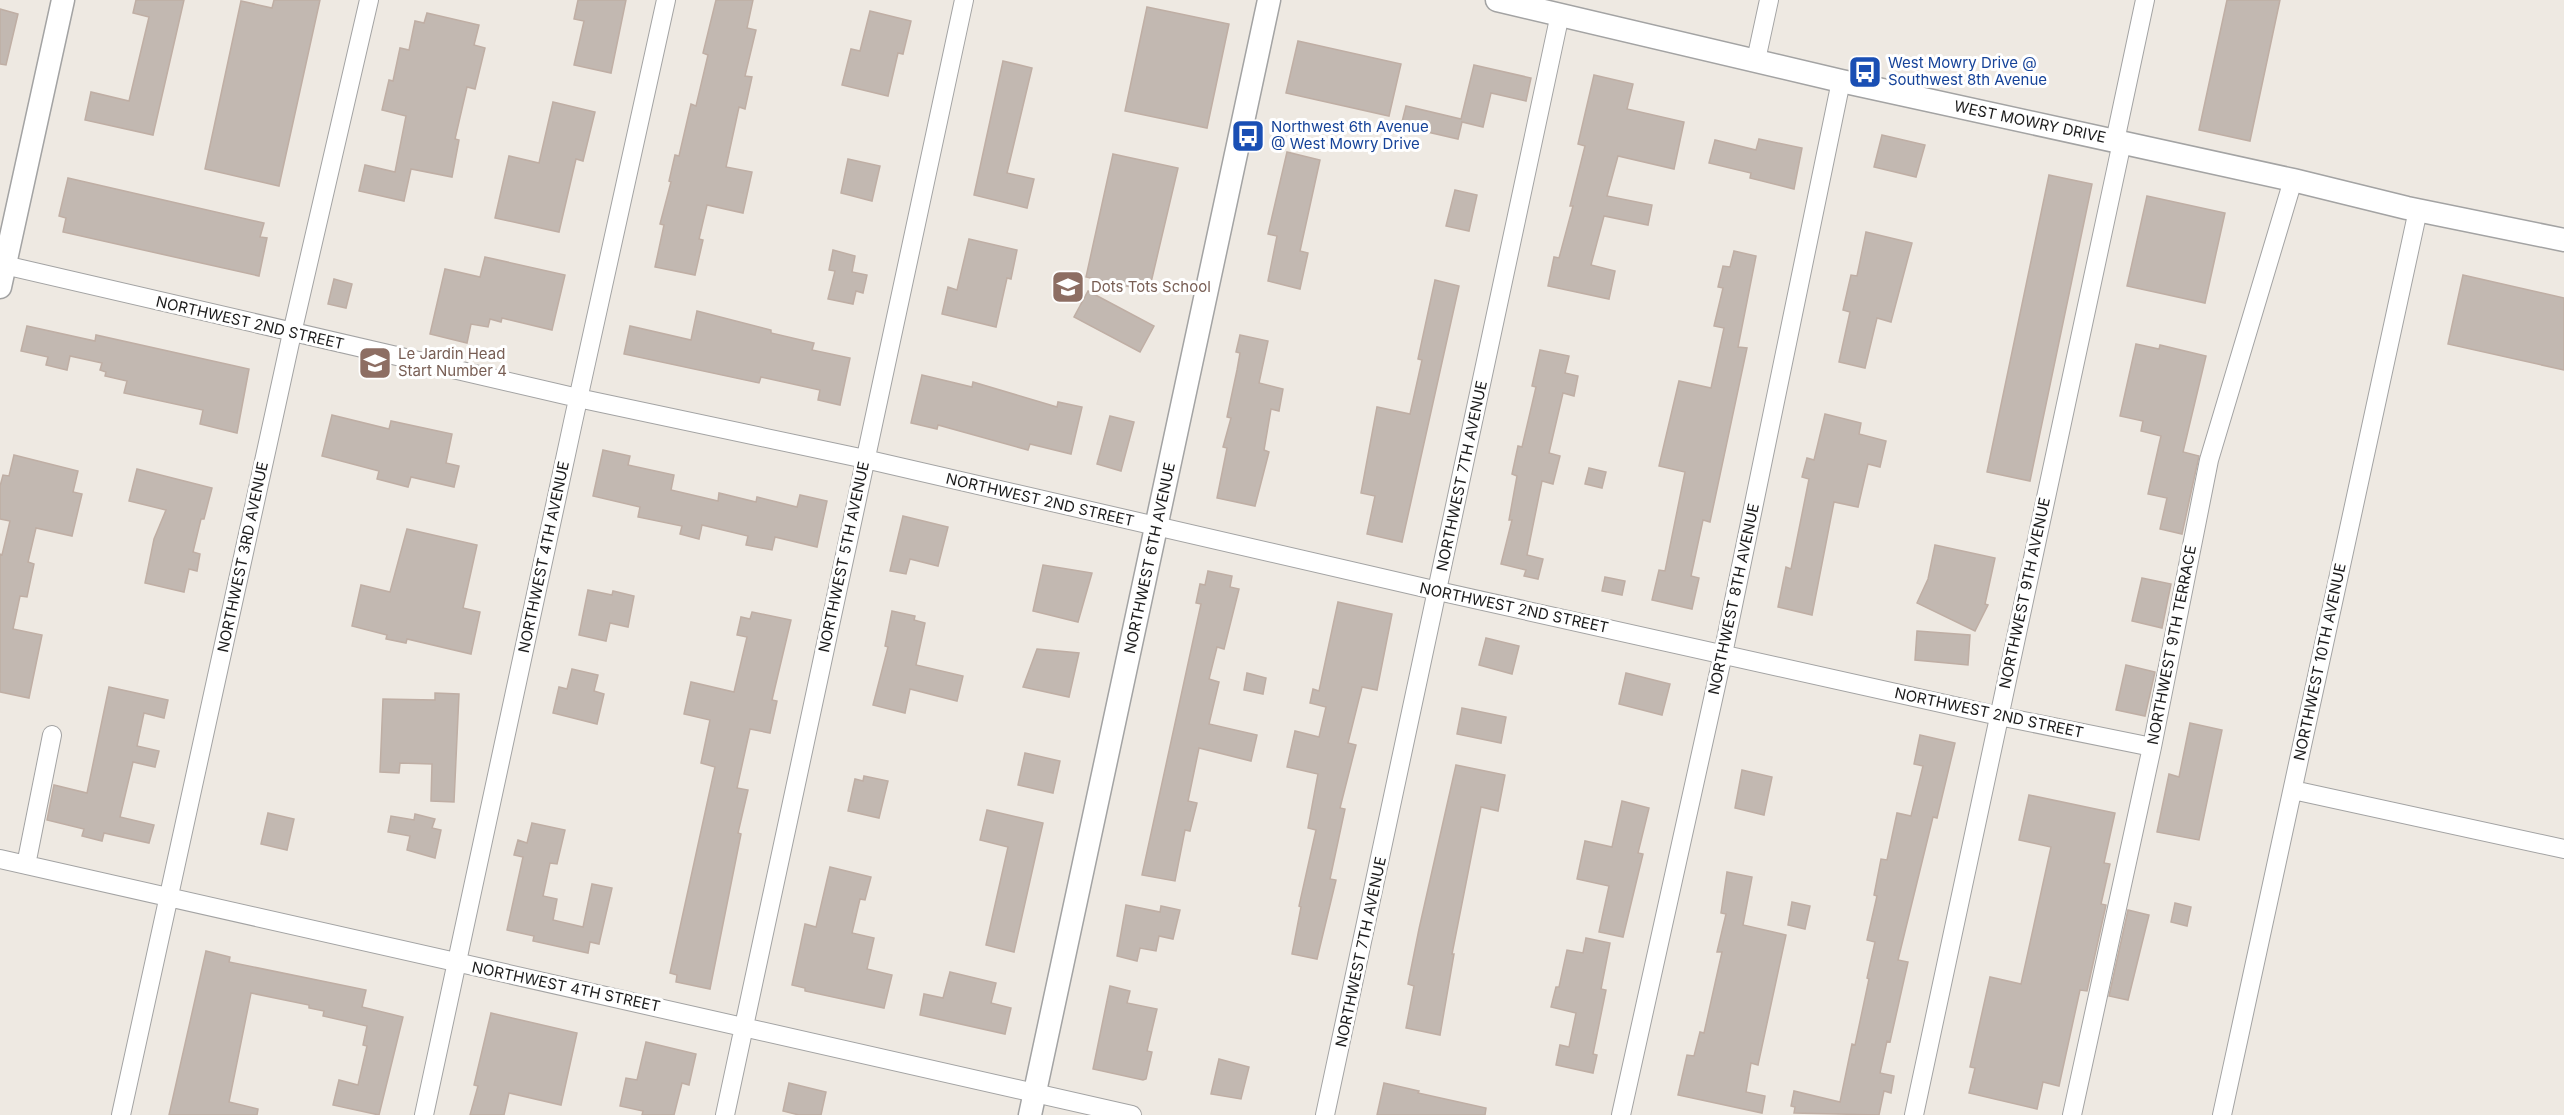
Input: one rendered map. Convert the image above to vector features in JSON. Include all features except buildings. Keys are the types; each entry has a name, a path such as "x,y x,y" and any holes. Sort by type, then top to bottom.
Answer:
{"street":[{"path":"2,272 63,0"},
{"name":"NORTHWEST 3RD AVENUE","path":"121,1115 292,333 369,0"},
{"name":"NORTHWEST 4TH AVENUE","path":"424,1115 666,0"},
{"name":"NORTHWEST 5TH AVENUE","path":"725,1115 964,0"},
{"name":"NORTHWEST 6TH AVENUE","path":"1030,1115 1269,0"},
{"name":"WEST MOWRY DRIVE","path":"1497,0 1841,81 2293,180 2418,210 2564,240"},
{"path":"1756,60 1769,0"},
{"name":"NORTHWEST 9TH AVENUE","path":"1914,1115 2118,142 2145,0"},
{"name":"NORTHWEST 7TH AVENUE","path":"1325,1115 1560,14"},
{"name":"NORTHWEST 8TH AVENUE","path":"1621,1115 1723,654 1841,81"},
{"name":"NORTHWEST 9TH TERRACE","path":"2072,1115 2152,747 2209,460 2293,180"},
{"name":"NORTHWEST 10TH AVENUE","path":"2222,1115 2418,210"},
{"name":"NORTHWEST 2ND STREET","path":"2,272 865,459 1438,591 1999,716 2152,747"},
{"path":"26,865 52,735"},
{"path":"2293,790 2564,849"},
{"name":"NORTHWEST 4TH STREET","path":"0,859 1132,1115"}],"place":[{"name":"West Mowry Drive @ Southwest 8th Avenue","path":"1865,72"},
{"name":"Northwest 6th Avenue @ West Mowry Drive","path":"1248,136"},
{"name":"Dots Tots School","path":"1068,287"},
{"name":"Le Jardin Head Start Number 4","path":"375,363"}]}
